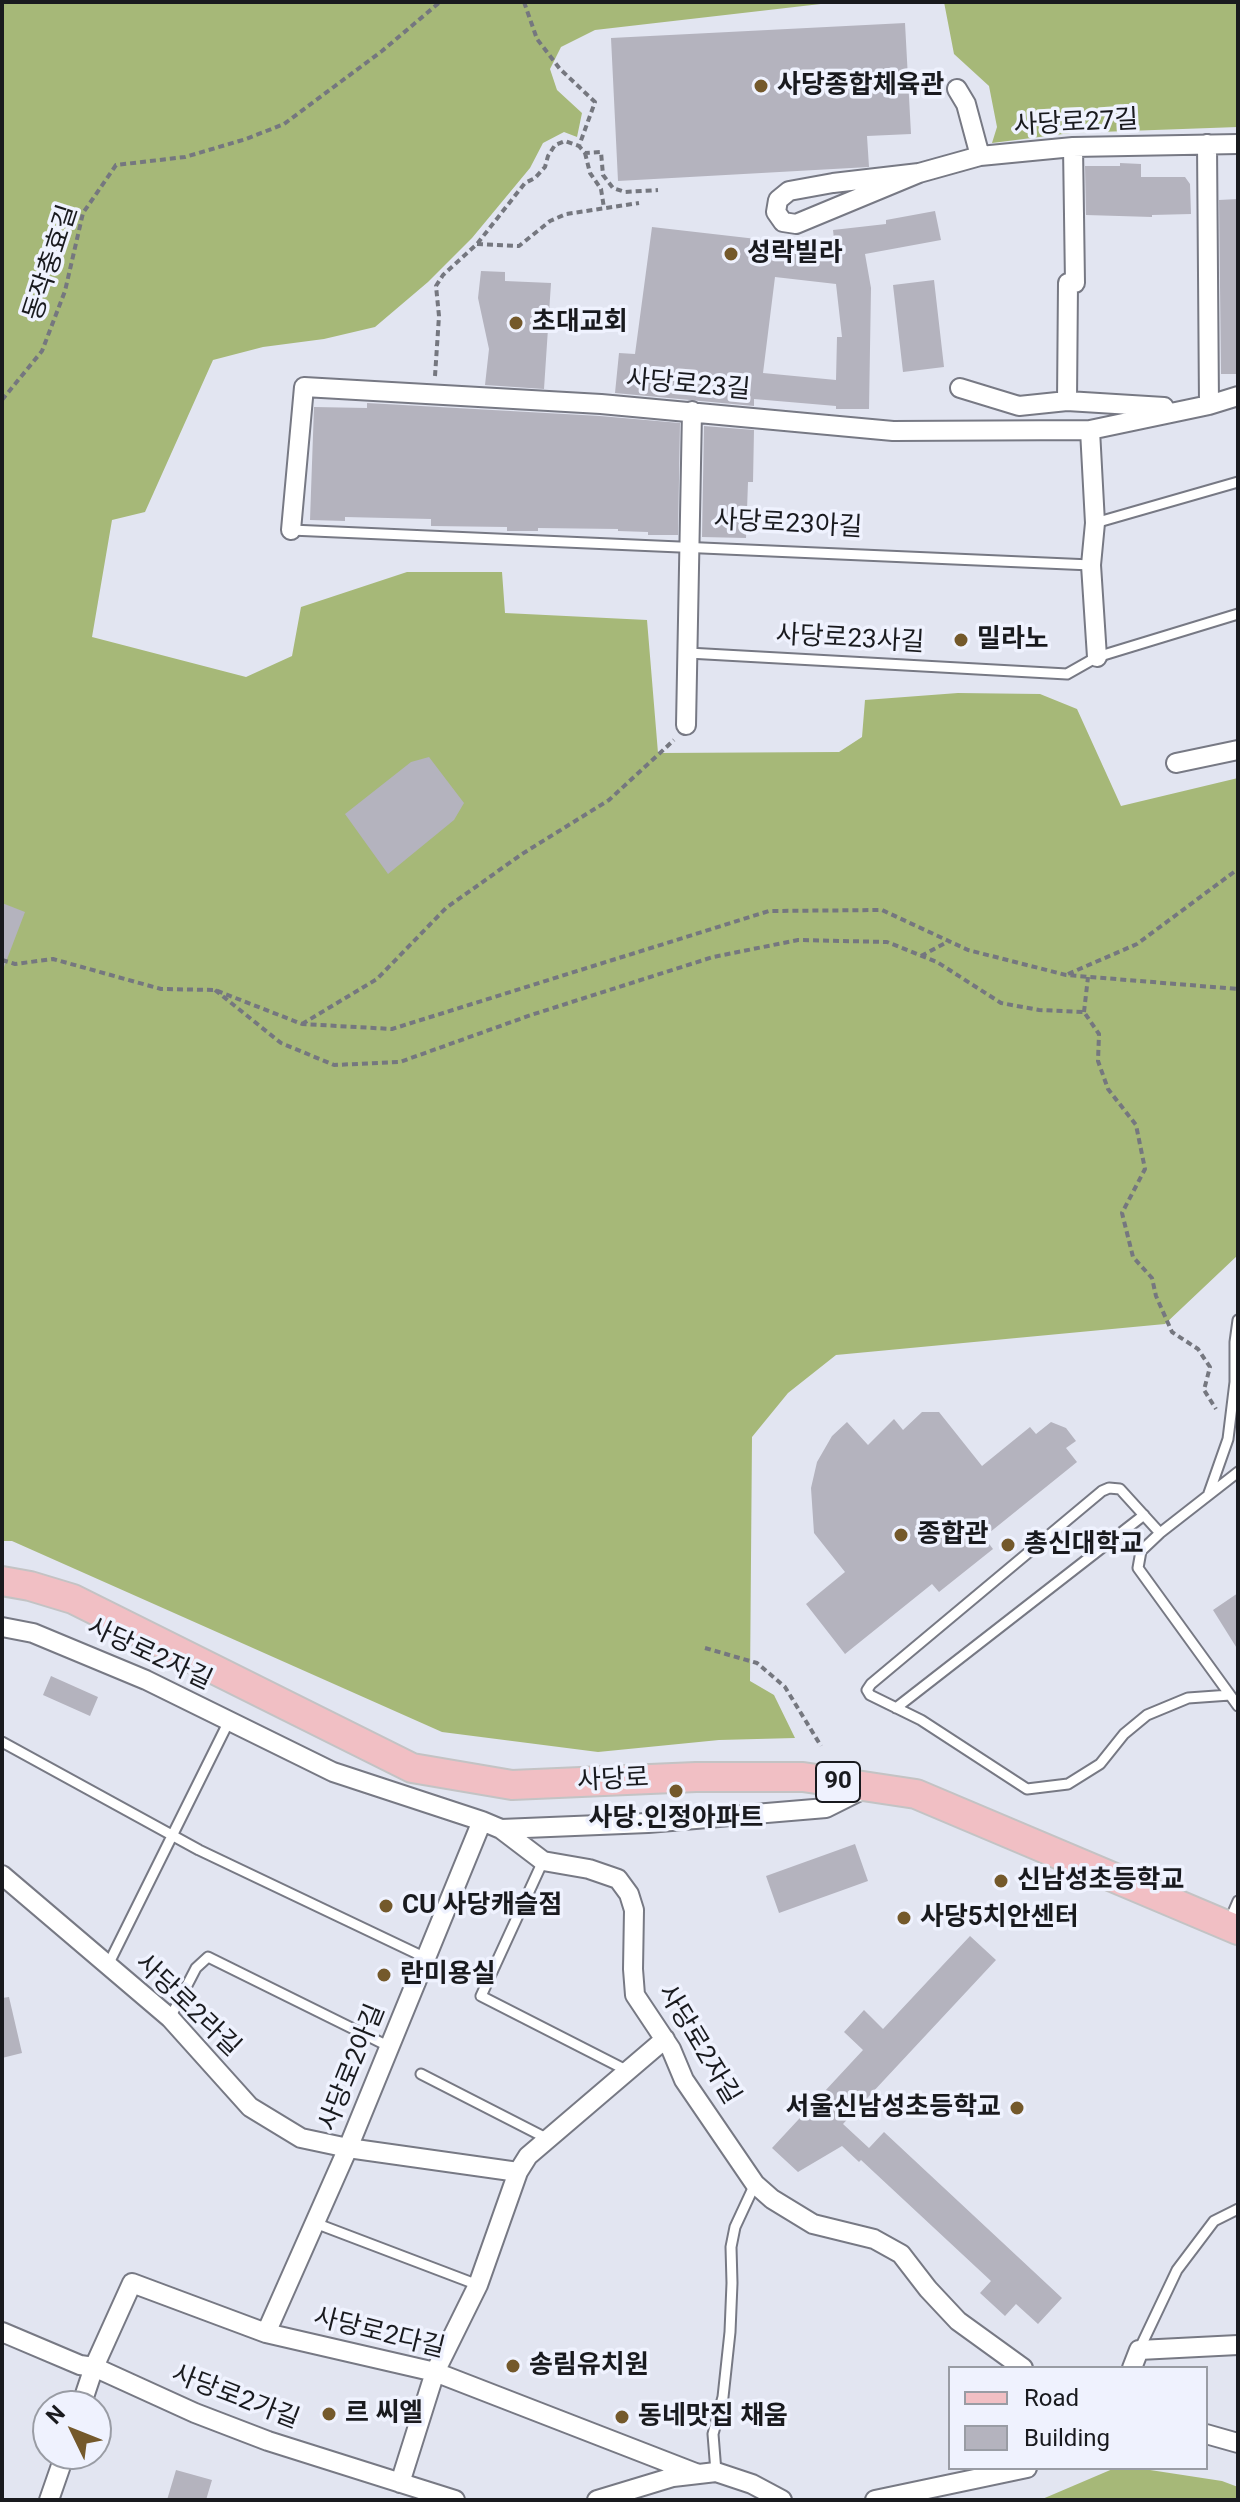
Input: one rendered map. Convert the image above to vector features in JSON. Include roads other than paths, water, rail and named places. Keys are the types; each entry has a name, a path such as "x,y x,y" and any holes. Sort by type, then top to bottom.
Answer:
{"main road":[{"name":"사당로","path":"2,1581 73,1599 412,1768 512,1785 696,1777 803,1777 916,1794 1235,1918"}],"street":[{"path":"957,89 966,104 980,156"},
{"path":"1207,144 1209,405"},
{"name":"사당로27길","path":"919,173 789,191 778,200 776,212 783,222 796,224 919,173 980,156 1073,147 1238,144"},
{"path":"1067,401 1068,283 1075,283 1073,147"},
{"name":"사당로23길","path":"291,530 304,387 692,411 893,431 1090,430 1238,396"},
{"path":"960,388 1019,406 1067,401 1185,409"},
{"path":"686,725 692,411"},
{"path":"1090,430 1095,523 1091,565 1097,657"},
{"path":"1176,763 1238,750"},
{"name":"사당로2자길","path":"2,1627 33,1633 146,1680 333,1772 501,1829 543,1861 589,1869 618,1879 629,1894 634,1910 635,1995 665,2039 684,2080 755,2184 772,2199 813,2224 874,2239 901,2254 958,2321 1020,2366"},
{"path":"501,1829 648,1823 826,1808 868,1787"},
{"name":"사당로2아길","path":"266,2333 348,2148 482,1821"},
{"name":"사당로2라길","path":"2,1875 170,2018 250,2107 301,2138 348,2148 518,2172"},
{"path":"400,2483 435,2372 478,2285 518,2172 528,2156 665,2039"},
{"name":"사당로2다길","path":"94,2367 132,2283 266,2333 435,2372 707,2473"},
{"name":"사당로2가길","path":"2,2332 80,2365 94,2367 195,2413 268,2441 455,2500"},
{"path":"1133,2366 1139,2350 1238,2345"},
{"path":"86,2390 94,2367"},
{"path":"1208,2435 1238,2443"},
{"path":"49,2500 59,2470"},
{"path":"875,2500 1018,2470"},
{"path":"597,2500 673,2477 707,2473 752,2484 782,2500"}],"lane":[{"path":"1095,523 1238,482"},
{"name":"사당로23아길","path":"291,530 1091,565"},
{"name":"사당로23사길","path":"688,653 1067,674 1097,657 1238,614"},
{"path":"1209,1493 1228,1439 1238,1320"},
{"path":"1238,1472 1141,1551 1138,1568 1238,1706"},
{"path":"1160,1533 1120,1489 1102,1491 867,1690 870,1695 921,1720 1027,1789 1068,1784 1100,1764 1124,1734 1147,1715 1188,1698 1230,1695"},
{"path":"896,1708 1144,1515"},
{"path":"108,1965 229,1721"},
{"path":"2,1742 172,1835 426,1958"},
{"path":"543,1861 481,1996 628,2071"},
{"path":"170,2018 196,1968 208,1957 390,2047"},
{"path":"421,2074 548,2139"},
{"path":"707,2473 723,2397 730,2332 731,2247 735,2227 755,2184"},
{"path":"1139,2350 1177,2270 1214,2221 1238,2209"},
{"path":"315,2223 478,2285"}],"place":[{"name":"사당종합체육관","path":"761,86"},
{"name":"성락빌라","path":"731,254"},
{"name":"초대교회","path":"516,323"},
{"name":"밀라노","path":"961,640"},
{"name":"종합관","path":"901,1535"},
{"name":"총신대학교","path":"1008,1545"},
{"name":"사당.인정아파트","path":"676,1791"},
{"name":"신남성초등학교","path":"1001,1881"},
{"name":"CU 사당캐슬점","path":"386,1906"},
{"name":"사당5치안센터","path":"904,1918"},
{"name":"란미용실","path":"384,1975"},
{"name":"서울신남성초등학교","path":"1017,2108"},
{"name":"송림유치원","path":"513,2366"},
{"name":"르 씨엘","path":"329,2414"},
{"name":"동네맛집 채움","path":"622,2417"}]}
